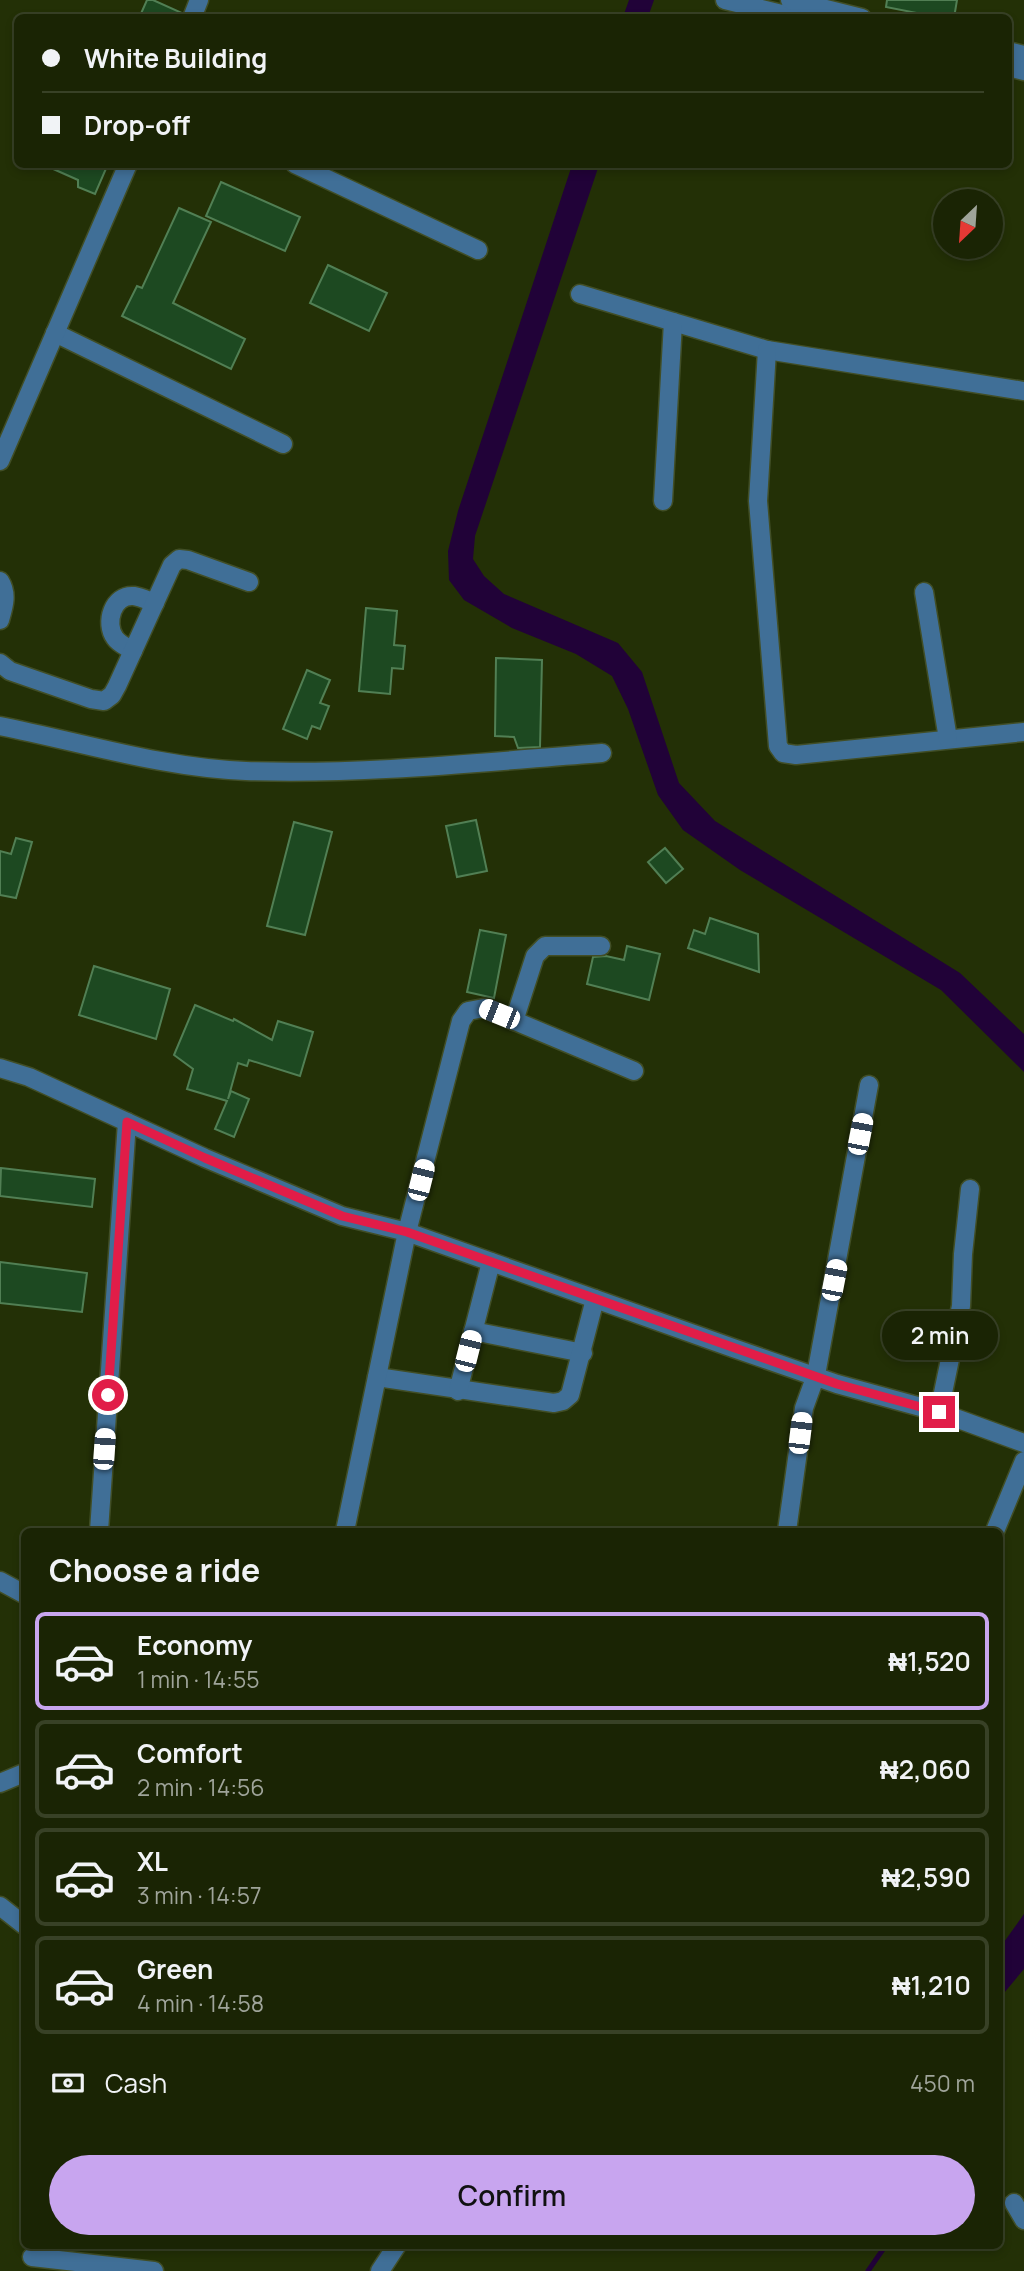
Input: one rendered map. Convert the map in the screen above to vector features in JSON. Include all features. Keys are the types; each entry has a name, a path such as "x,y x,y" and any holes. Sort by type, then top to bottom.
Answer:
{"street":[{"path":"725,0 782,14"},
{"path":"790,0 846,14"},
{"path":"0,461 126,168"},
{"path":"304,168 478,250"},
{"path":"580,294 767,350 1024,391"},
{"path":"663,501 673,322"},
{"path":"55,333 284,444"},
{"path":"767,350 758,502 778,746 783,753 796,755 1024,732"},
{"path":"0,663 10,671 104,701 112,695 173,565 179,559 249,582"},
{"path":"0,582 5,589 0,620"},
{"path":"924,592 948,739"},
{"path":"133,651 116,640 112,633 113,609 120,599 133,596 155,603"},
{"path":"0,726 163,761 244,771 390,770 602,753"},
{"path":"514,1021 535,956 545,946 601,946"},
{"path":"346,1528 407,1232 461,1021 468,1011 484,1008 634,1071"},
{"path":"0,1068 29,1077 205,1158 342,1216 407,1232 837,1384 939,1412 1024,1443"},
{"path":"788,1528 803,1408 816,1375 869,1085"},
{"path":"99,1528 127,1122"},
{"path":"939,1412 961,1306 970,1189"},
{"path":"458,1391 491,1262"},
{"path":"377,1377 458,1391 554,1403 563,1401 570,1395 595,1299"},
{"path":"473,1331 583,1353"},
{"path":"996,1528 1024,1461"},
{"path":"0,1581 21,1592"},
{"path":"0,1783 21,1774"},
{"path":"0,1906 21,1923"},
{"path":"1014,2203 1024,2220"},
{"path":"380,2271 394,2249"},
{"path":"32,2258 154,2271"}],"shaded area":[{"path":"629,0 654,0 649,14 624,14"},
{"path":"571,168 598,168 475,536 473,559 484,576 504,594 618,643 642,672 679,783 715,821 960,973 1024,1034 1024,1072 941,990 740,870 683,830 658,795 628,709 612,676 576,654 512,628 464,600 449,580 448,551 458,511"},
{"path":"1024,1914 1024,1969 1003,1994 1003,1943"}],"building":[{"path":"147,0 182,13 182,14 141,14"},
{"path":"887,0 957,0 955,14 922,14 886,7"},
{"path":"51,168 106,168 95,194 78,187 78,180"},
{"path":"221,182 300,217 285,251 206,216"},
{"path":"179,208 211,222 173,303 245,339 231,369 122,316 137,286 142,288"},
{"path":"328,265 387,293 369,331 310,303"},
{"path":"366,608 397,611 394,645 405,646 403,669 392,668 390,694 359,691"},
{"path":"496,658 542,660 540,747 518,748 514,737 495,736"},
{"path":"307,670 330,680 320,703 329,706 320,729 312,726 307,739 283,729"},
{"path":"476,820 487,871 457,877 446,826"},
{"path":"294,822 332,832 305,935 267,926"},
{"path":"16,838 32,842 16,898 0,895 0,851 11,854"},
{"path":"665,848 683,869 666,883 648,862"},
{"path":"710,918 758,934 759,972 688,948 694,930 705,934"},
{"path":"480,930 506,935 494,998 467,992"},
{"path":"627,946 660,954 649,1000 587,984 593,957 606,956 624,960"},
{"path":"94,966 170,989 156,1039 79,1015"},
{"path":"195,1005 233,1021 234,1019 272,1040 278,1021 313,1032 300,1076 249,1060 247,1066 238,1063 228,1099 231,1091 249,1099 234,1137 215,1129 227,1101 187,1089 193,1069 174,1055"},
{"path":"1,1168 95,1179 92,1207 0,1196"},
{"path":"0,1262 87,1273 82,1312 0,1303"}],"waterway":[{"path":"868,2271 883,2249"}],"route":[{"path":"108,1395 127,1122 342,1216 407,1232 837,1384 939,1412"}]}
